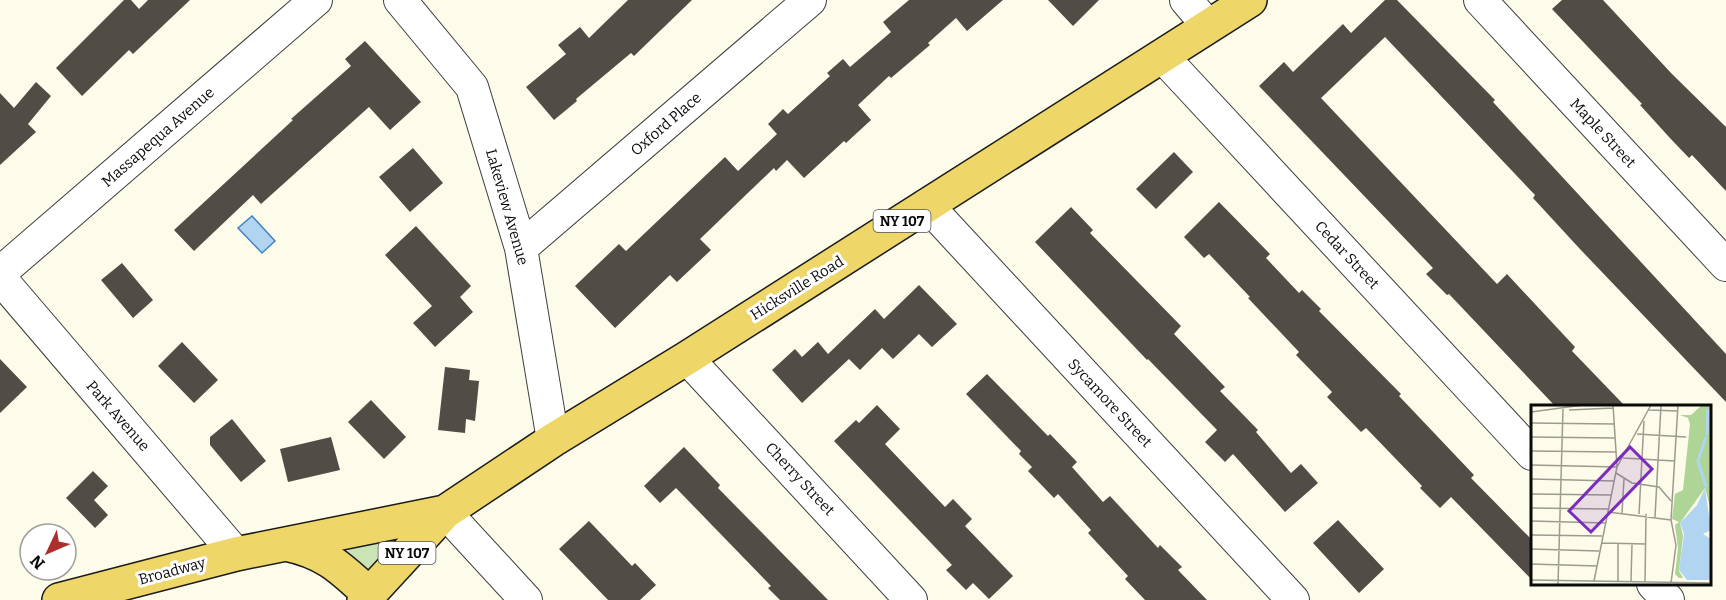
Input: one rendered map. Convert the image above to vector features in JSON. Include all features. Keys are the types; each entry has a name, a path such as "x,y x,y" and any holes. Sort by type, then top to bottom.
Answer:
{"main road":[{"name":"Hicksville Road","path":"367,597 445,512 553,440 687,358 1250,0"},
{"name":"Broadway","path":"59,600 236,554 445,512"},
{"name":"Broadway","path":"285,544 321,554 336,564 367,597"}],"street":[{"name":"Massapequa Avenue","path":"0,275 316,0"},
{"name":"Lakeview Avenue","path":"400,0 472,87 521,248 553,440"},
{"name":"Oxford Place","path":"521,248 810,0"},
{"path":"1186,0 1208,26"},
{"name":"Maple Street","path":"1480,0 1726,265"},
{"name":"Cedar Street","path":"1162,56 1531,452"},
{"name":"Sycamore Street","path":"927,205 1293,600"},
{"name":"Park Avenue","path":"0,275 236,554"},
{"name":"Cherry Street","path":"687,358 911,600"},
{"path":"445,512 526,600"},
{"path":"1654,585 1668,600"}],"green space":[{"path":"435,517 369,587 308,543"}],"water":[{"path":"252,216 275,241 262,253 238,228"}],"building":[{"path":"124,0 131,0 139,9 148,0 190,0 133,54 129,50 82,96 56,68"},
{"path":"628,0 692,0 634,56 631,53 554,120 526,87 566,54 558,45 580,27 589,38"},
{"path":"909,0 1003,0 967,31 956,18 928,43 930,45 891,78 889,76 858,105 871,120 804,178 787,160 776,171 774,168 700,239 711,250 677,282 670,275 615,328 575,286 619,244 626,251 725,157 738,171 777,134 768,124 783,109 788,114 830,76 827,73 843,59 850,67 891,32 883,22"},
{"path":"1048,0 1099,0 1073,26"},
{"path":"1385,0 1397,0 1495,100 1493,102 1726,354 1726,402 1579,248 1533,198 1535,195 1385,37 1321,98 1497,284 1507,274 1575,347 1572,351 1624,405 1554,405 1449,294 1447,295 1426,274 1433,268 1259,86 1284,62 1293,72 1343,24 1351,33"},
{"path":"1562,0 1603,0 1672,74 1726,127 1726,191 1692,155 1689,158 1640,105 1642,104 1552,9"},
{"path":"365,41 421,102 390,130 369,107 261,204 253,195 194,251 174,230 293,120 291,119 351,66 345,59"},
{"path":"36,82 51,96 28,124 36,132 0,165 0,93 14,108"},
{"path":"413,148 443,183 410,212 379,177"},
{"path":"1174,152 1193,172 1156,209 1136,189"},
{"path":"1219,202 1270,254 1266,258 1299,293 1302,290 1321,309 1319,311 1401,394 1399,396 1474,475 1471,478 1531,539 1531,579 1451,497 1440,508 1366,428 1361,432 1327,397 1332,392 1296,355 1299,352 1248,298 1250,297 1209,254 1204,258 1184,237"},
{"path":"1071,207 1093,230 1090,233 1181,326 1174,334 1225,387 1220,391 1258,430 1256,432 1291,473 1301,464 1318,483 1285,512 1233,454 1225,462 1205,442 1217,430 1035,242"},
{"path":"416,226 471,286 460,297 473,312 435,347 413,323 432,306 385,255"},
{"path":"122,263 153,300 133,318 101,280"},
{"path":"919,285 957,324 932,347 919,334 893,359 882,348 860,370 849,359 802,403 772,370 795,349 802,357 818,342 828,354 875,309 884,319"},
{"path":"182,342 218,380 194,403 158,366"},
{"path":"0,359 27,387 0,413"},
{"path":"445,367 470,370 469,380 479,381 475,421 466,419 465,433 438,430"},
{"path":"987,374 1077,462 1072,467 1103,502 1110,496 1158,548 1160,545 1182,567 1178,570 1207,600 1145,600 1125,579 1128,576 1088,533 1091,530 1058,494 1054,498 1028,471 1032,467 1019,454 1021,451 966,394"},
{"path":"371,400 406,437 384,459 348,422"},
{"path":"877,405 900,429 885,444 945,507 953,499 972,519 965,526 1013,576 989,599 973,583 966,590 946,570 952,565 834,441 856,420 859,423"},
{"path":"232,419 266,461 241,482 210,445 210,437"},
{"path":"331,437 340,470 288,482 280,449"},
{"path":"684,447 720,485 718,488 828,600 780,600 768,588 771,586 676,488 660,503 644,486"},
{"path":"93,471 108,486 94,500 108,515 95,528 66,498"},
{"path":"1338,520 1384,569 1359,593 1313,543"},
{"path":"589,521 632,566 635,563 656,585 640,600 608,600 559,549"}]}
